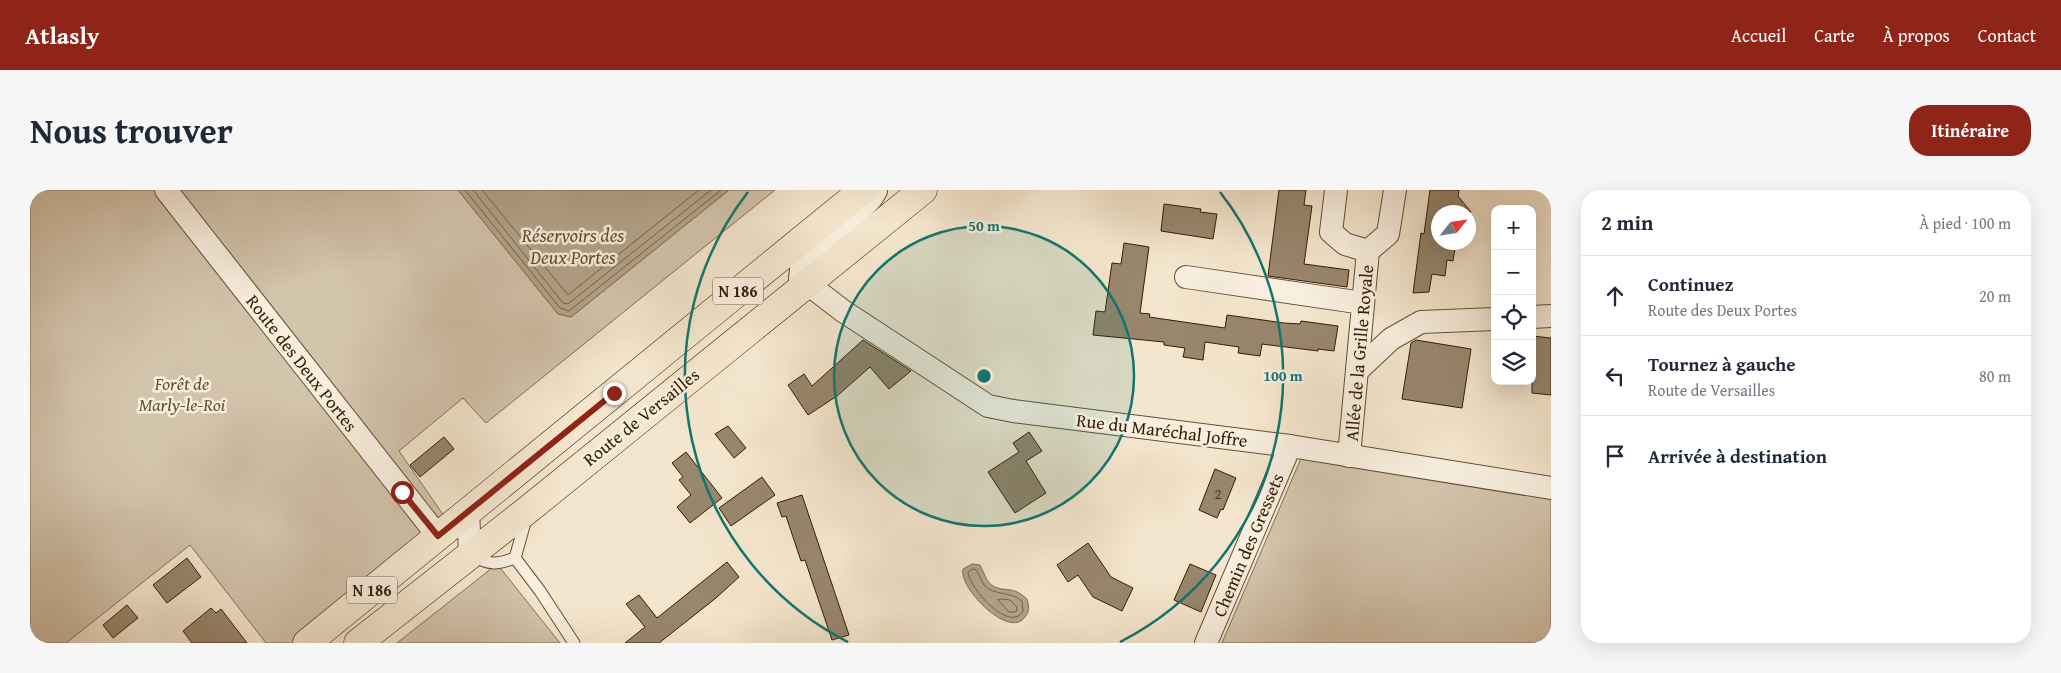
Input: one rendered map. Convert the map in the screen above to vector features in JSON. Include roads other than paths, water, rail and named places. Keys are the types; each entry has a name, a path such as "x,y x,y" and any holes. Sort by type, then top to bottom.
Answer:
{"main road":[{"name":"Route de Versailles","path":"307,643 863,190"},
{"name":"Route de Versailles","path":"358,643 530,508 923,190"}],"street":[{"name":"Route des Deux Portes","path":"166,190 438,536"},
{"path":"808,284 800,278 801,269 871,199 876,190"},
{"name":"Allée de la Grille Royale","path":"1336,190 1331,232 1345,244 1368,251"},
{"name":"Allée de la Grille Royale","path":"1349,456 1368,251 1388,234 1395,190"},
{"path":"1186,277 1363,303"},
{"name":"Rue du Maréchal Joffre","path":"808,284 843,311 988,406 1013,411 1290,446 1551,488"},
{"path":"1536,317 1551,316"},
{"path":"1357,370 1391,339 1421,322 1491,319"},
{"name":"Chemin des Gressets","path":"1206,643 1290,446"},
{"path":"468,511 470,554"}],"lane":[{"path":"515,558 530,508"},
{"path":"470,554 483,561 498,564 515,558"},
{"path":"515,558 540,591 574,643"}],"water":[{"name":"Réservoirs des Deux Portes","path":"458,190 729,190 571,317 558,314"},
{"path":"972,564 980,565 993,586 1017,592 1027,599 1029,608 1025,617 1018,622 1008,622 997,617 976,598 968,587 963,569"}],"park label":[{"name":"Forêt de Marly-le-Roi","path":"182,393"}]}
